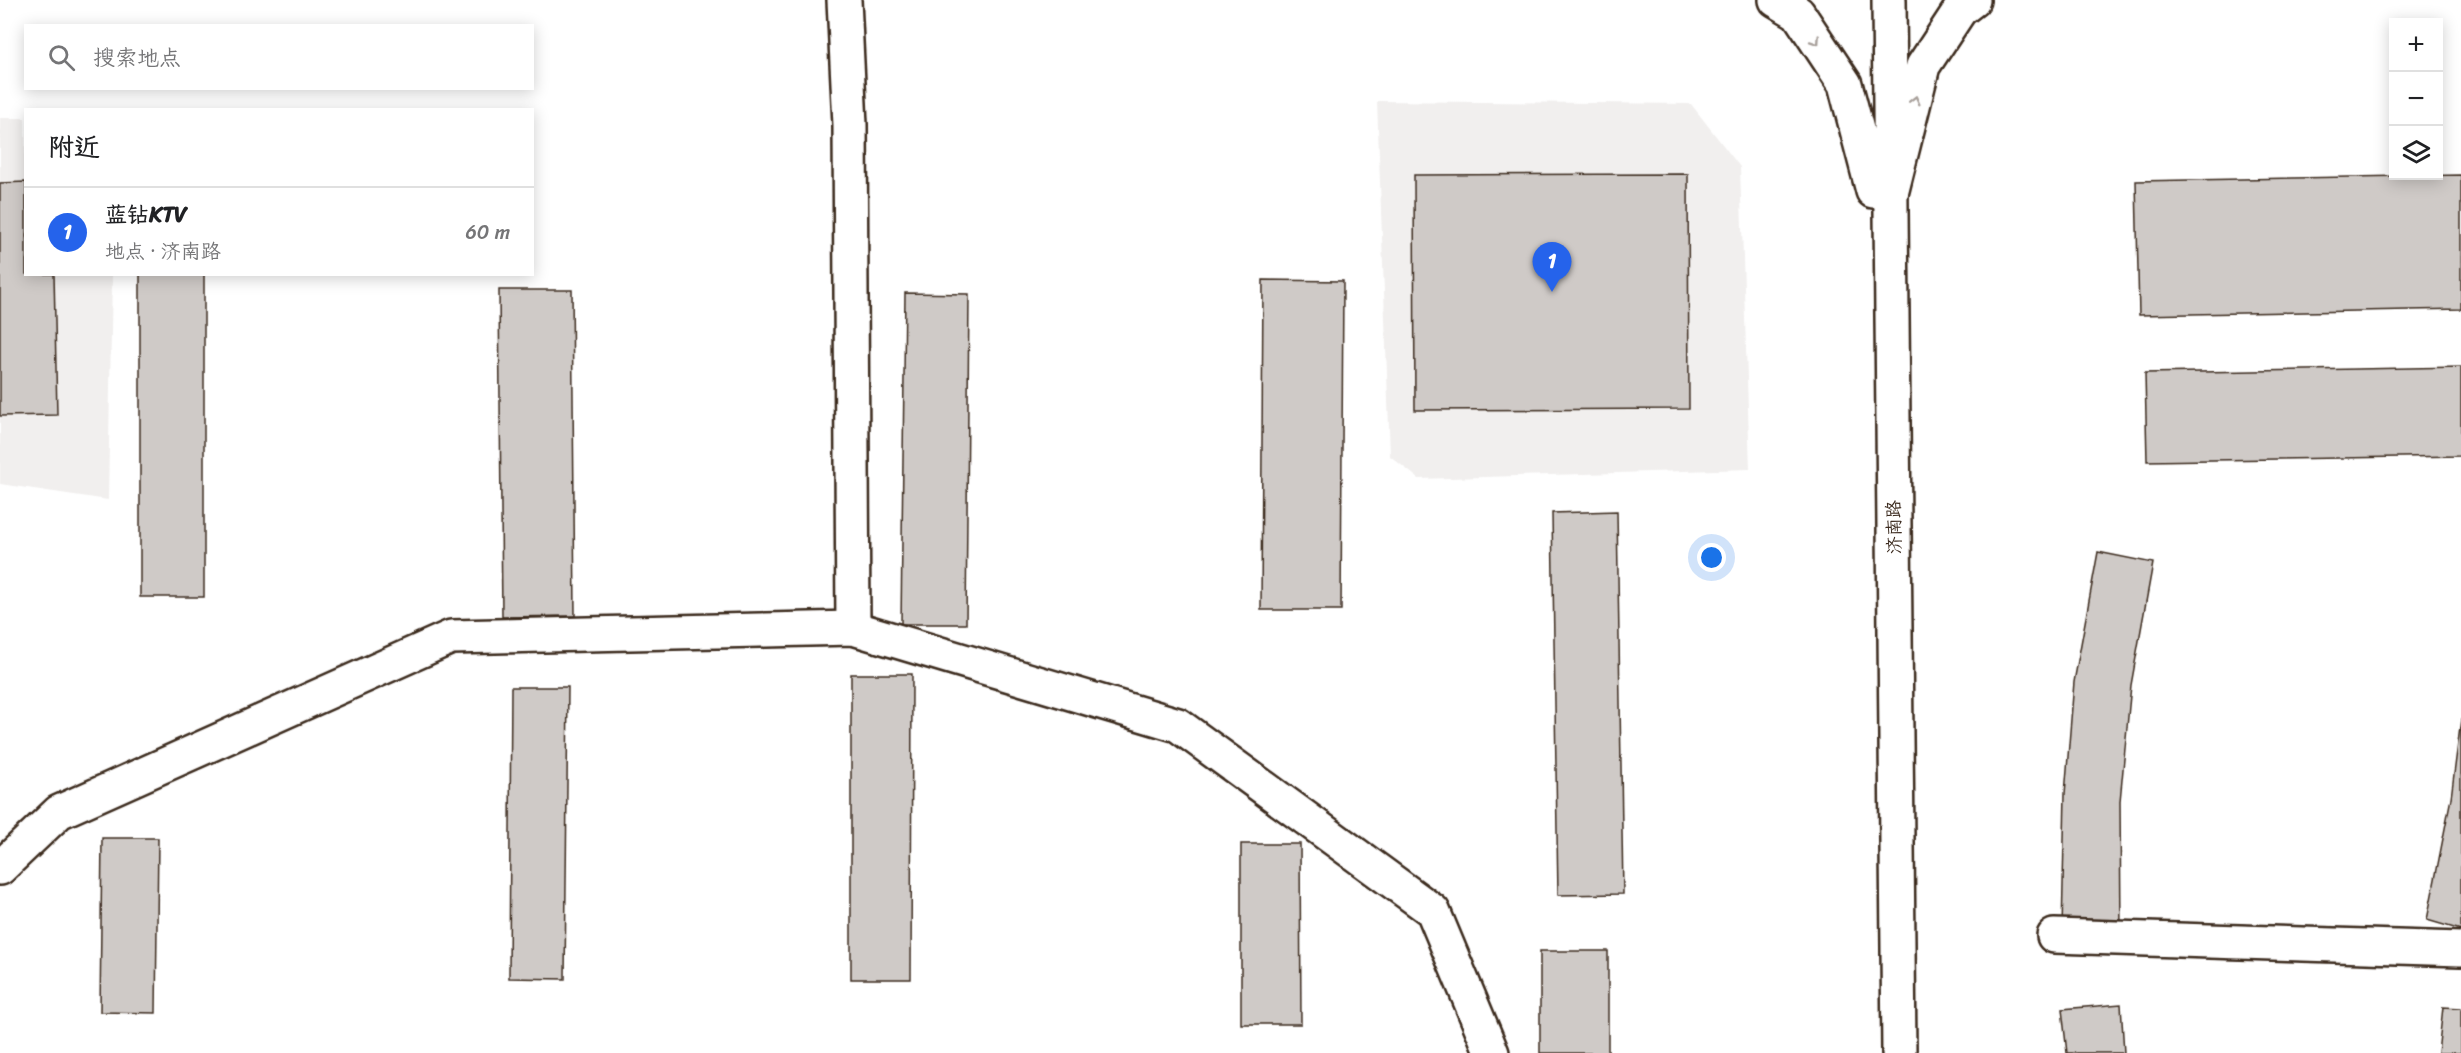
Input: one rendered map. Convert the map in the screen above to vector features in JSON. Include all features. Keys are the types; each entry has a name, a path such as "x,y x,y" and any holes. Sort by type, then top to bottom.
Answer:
{"street":[{"path":"844,0 850,125 853,627"},
{"path":"1776,0 1797,13 1845,84 1882,194"},
{"name":"济南路","path":"1872,0 1882,194 1899,1053"},
{"name":"济南路","path":"1881,1053 1882,194 1889,0"},
{"path":"1882,194 1923,66 1960,10 1973,0"},
{"path":"0,868 59,812 452,637 853,627 1178,725 1433,911 1492,1053"},
{"path":"2054,936 2461,949"}],"shaded area":[{"path":"1377,101 1691,104 1740,167 1750,469 1419,479 1390,456"},
{"path":"0,118 24,118 24,276 112,276 108,500 0,484"}],"building":[{"path":"1688,174 1689,409 1415,410 1414,175"},
{"path":"2443,175 2461,175 2461,309 2139,315 2136,181 2389,176 2389,180 2443,180"},
{"path":"24,182 24,276 54,276 57,415 0,416 0,183"},
{"path":"140,276 204,276 204,597 140,597"},
{"path":"1263,280 1343,281 1341,610 1261,610"},
{"path":"499,290 572,290 575,616 502,617"},
{"path":"905,293 969,294 966,624 901,624"},
{"path":"2461,367 2461,456 2147,461 2145,373"},
{"path":"1617,511 1623,894 1558,895 1552,513"},
{"path":"2098,552 2153,563 2131,685 2120,801 2121,934 2062,930 2065,794 2074,682"},
{"path":"851,674 912,674 911,979 851,979"},
{"path":"511,687 568,687 565,979 509,978"},
{"path":"2461,719 2461,930 2427,920 2451,798"},
{"path":"102,838 158,838 156,1013 100,1012"},
{"path":"1241,844 1300,844 1301,1024 1241,1024"},
{"path":"1540,951 1608,951 1608,1053 1540,1053"},
{"path":"2121,1004 2124,1053 2067,1053 2062,1009"},
{"path":"2443,1007 2461,1008 2461,1053 2438,1053"}],"place":[{"name":"蓝钻KTV","path":"1552,292"}]}
